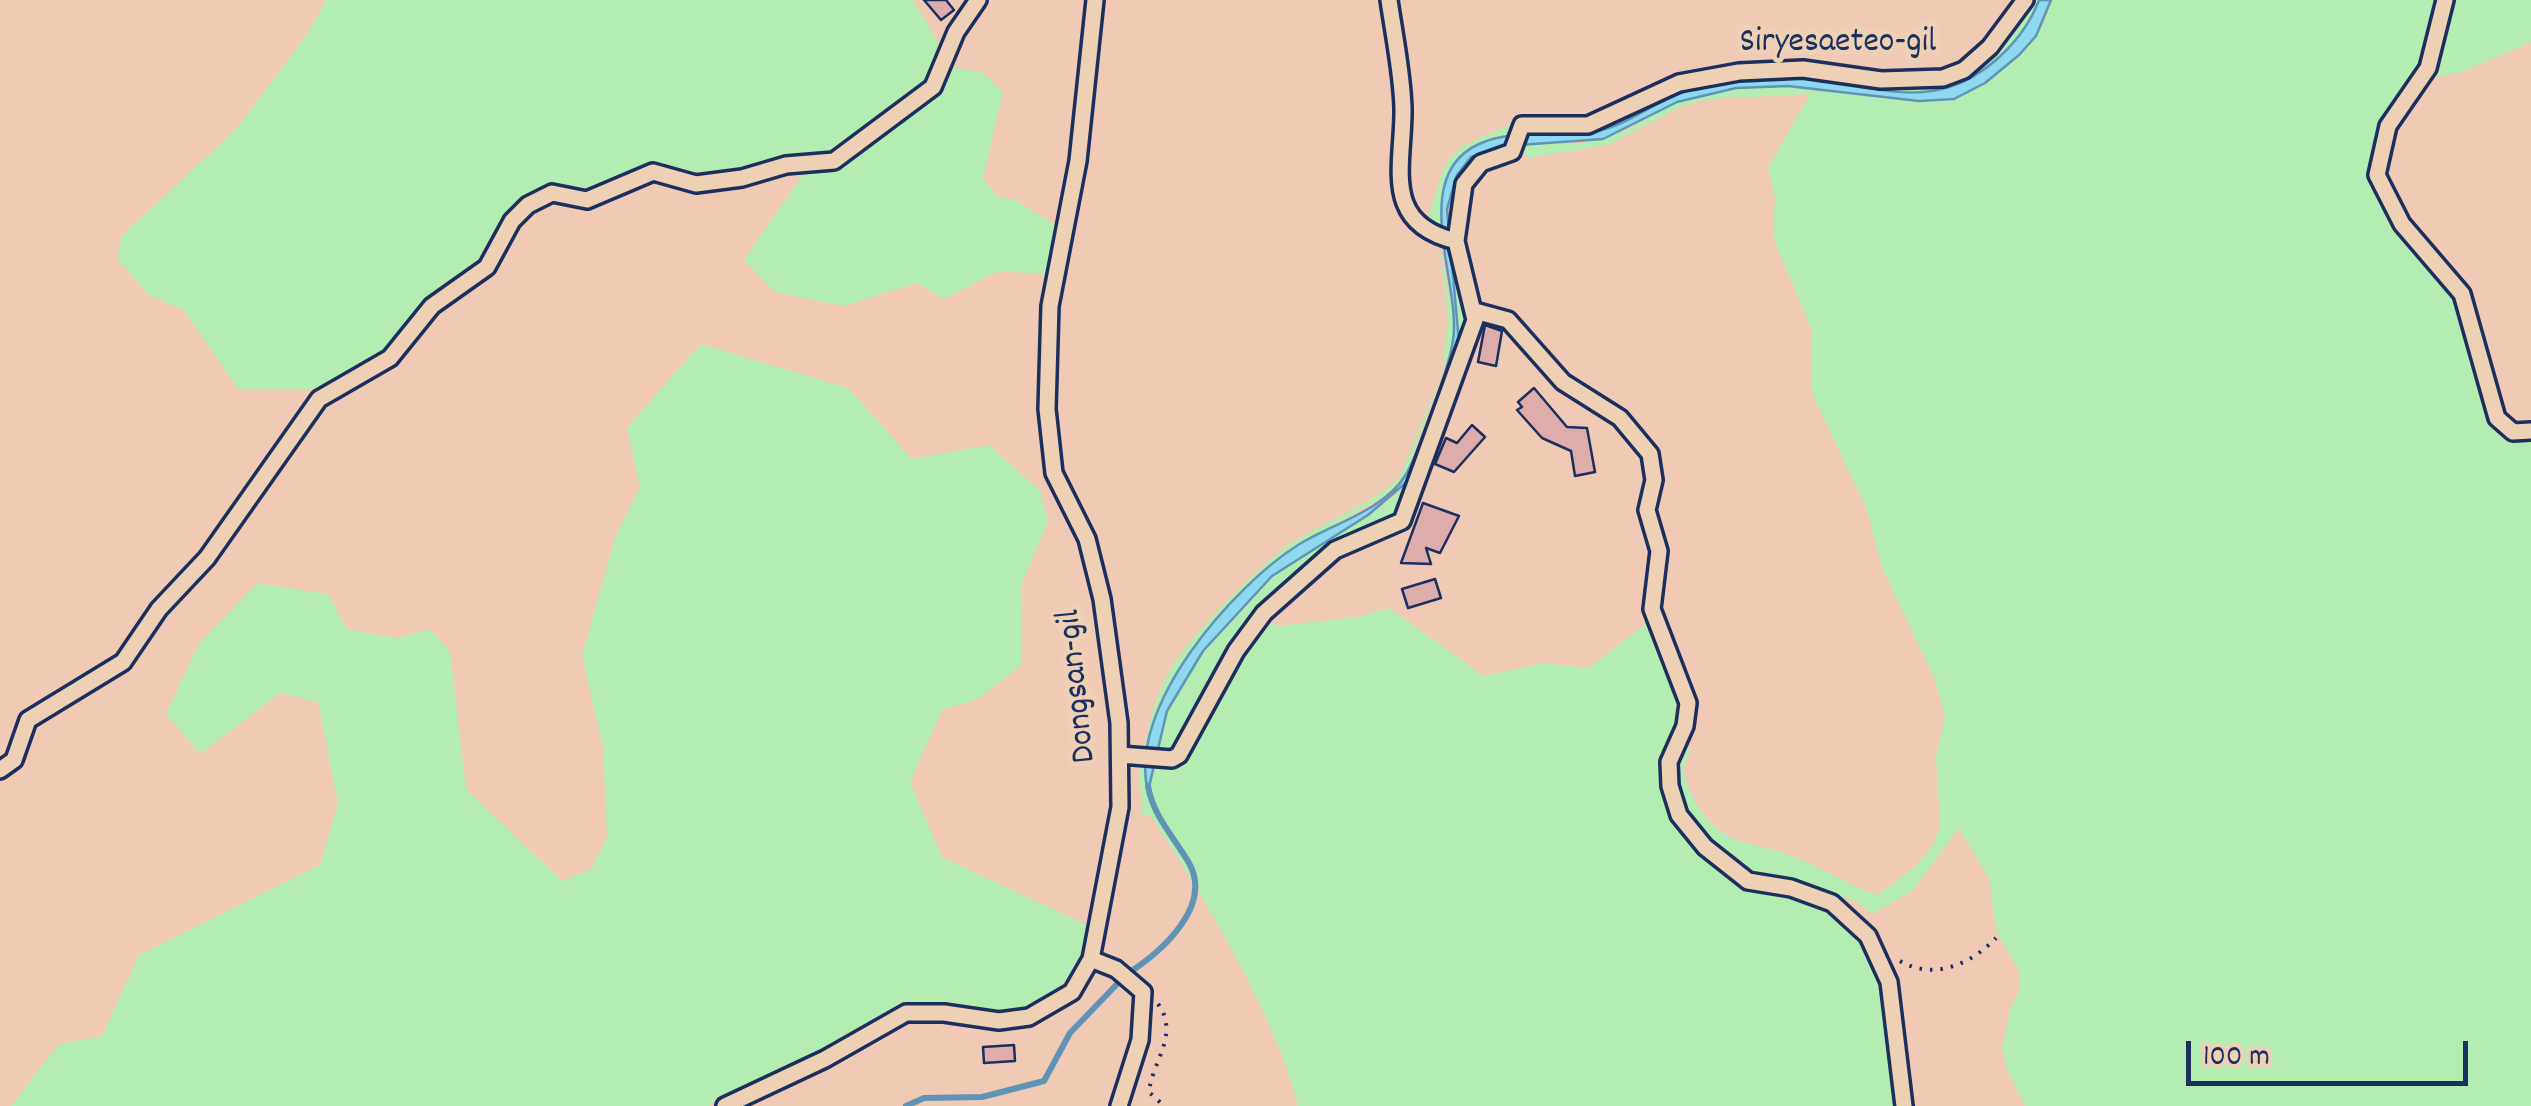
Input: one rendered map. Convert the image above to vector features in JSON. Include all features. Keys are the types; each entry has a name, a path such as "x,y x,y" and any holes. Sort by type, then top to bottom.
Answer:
{"street":[{"path":"0,770 14,760 23,727 33,716 123,662 159,609 207,558 313,406 342,382 390,358 432,306 487,267 512,220 528,204 552,193 587,200 653,172 696,184 786,165 834,160 933,87 956,32 978,0"},
{"name":"Dongsan-gil","path":"725,1106 906,1014 933,1012 999,1021 1029,1017 1072,992 1091,959 1120,807 1120,755 1102,599 1087,539 1054,473 1048,409 1050,306 1078,162 1094,0"},
{"path":"1389,0 1403,110 1398,187 1419,221 1448,240"},
{"name":"Siryesaeteo-gil","path":"1476,312 1448,240 1469,175 1481,163 1510,154 1526,122 1588,124 1679,83 1726,74 1803,69 1881,80 1943,78 1964,70 1990,47 2025,0"},
{"path":"2445,0 2428,68 2388,126 2377,176 2402,224 2462,294 2498,418 2513,432 2531,431"},
{"path":"1120,755 1176,757 1236,651 1264,612 1335,550 1402,521 1468,348 1476,312 1508,320 1563,382 1620,418 1650,454 1654,480 1648,510 1659,550 1652,609 1688,703 1685,726 1669,762 1670,786 1680,816 1705,847 1748,881 1792,888 1832,903 1868,936 1889,982 1904,1106"},
{"path":"1091,959 1116,970 1142,992 1140,1040 1119,1106"}],"path":[{"path":"1890,952 1914,968 1943,968 1972,960 1996,938"},
{"path":"1142,992 1165,1014 1163,1057 1149,1087 1164,1106"}],"green space":[{"path":"326,0 913,0 943,51 933,82 830,158 695,180 657,164 596,194 547,189 490,256 386,355 319,394 316,389 238,389 184,310 149,295 117,259 122,236 237,128 307,34"},
{"path":"2031,0 2039,0 2024,28 2003,53 1977,73 1948,87 1907,93 1802,79 1733,82 1691,91 1599,131 1523,135 1679,88 1780,74 1906,86 1993,53 2014,30"},
{"path":"2051,0 2531,0 2531,42 2461,72 2428,79 2394,123 2380,166 2399,214 2453,276 2508,425 2531,427 2531,1106 2025,1106 2006,1067 2002,1047 2011,1007 2020,989 2020,973 1996,930 1989,879 1959,828 1913,890 1872,914 1835,894 1774,884 1747,875 1702,836 1679,801 1673,770 1685,741 1690,752 1684,768 1687,784 1714,826 1738,840 1800,859 1877,895 1915,867 1933,845 1940,826 1936,758 1945,716 1935,680 1882,567 1866,507 1811,391 1811,328 1773,238 1775,198 1768,168 1810,94 1709,99 1682,106 1608,145 1527,158 1523,145 1584,143 1623,132 1677,102 1736,88 1788,86 1919,101 1954,99 2045,20"},
{"path":"949,67 982,72 1003,92 983,178 997,197 1015,200 1059,227 1045,274 998,271 944,299 917,283 843,306 775,292 744,260 806,170 837,165 942,84"},
{"path":"1510,125 1506,136 1476,148 1457,168 1446,194 1441,226 1428,219 1451,157 1471,142"},
{"path":"1439,248 1453,314 1453,341 1405,477 1383,497 1295,547 1248,588 1196,646 1169,686 1150,749 1145,748 1166,677 1210,619 1281,551 1376,496 1400,477 1442,371 1448,317"},
{"path":"1448,253 1466,302 1468,324 1452,364 1459,323"},
{"path":"701,344 848,388 912,459 989,445 1040,491 1048,521 1022,583 1021,665 978,699 942,710 910,782 942,857 1089,926 1079,958 1062,985 1037,1004 1021,1010 903,1007 709,1106 11,1106 59,1044 102,1036 139,955 320,865 338,804 318,702 280,693 200,754 166,714 198,645 257,583 328,594 347,629 397,638 430,629 450,652 466,789 562,881 591,869 607,838 603,748 582,655 615,538 640,487 627,427"},
{"path":"1452,364 1425,440 1406,482"},
{"path":"1406,482 1395,511 1386,522 1294,578 1180,746 1170,752 1158,750 1165,722 1190,667 1229,617 1297,557 1380,508"},
{"path":"1389,608 1484,676 1543,663 1589,668 1647,623 1681,698 1666,788 1736,878 1819,901 1855,928 1880,970 1900,1106 1298,1106 1273,1033 1235,956 1150,815 1141,817 1140,763 1167,764 1266,620 1277,626 1357,617"}],"water":[{"path":"2039,0 2051,0 2036,36 1985,83 1954,99 1919,101 1788,86 1736,88 1677,102 1603,139 1505,146 1471,157 1457,175 1447,209 1459,342 1409,480 1368,515 1272,576 1203,651 1167,711 1148,791 1145,758 1153,723 1190,652 1216,619 1244,589 1298,545 1384,498 1411,465 1453,340 1442,206 1446,181 1458,159 1493,139 1608,128 1673,96 1732,81 1792,78 1887,91 1942,89 1973,76 2001,56 2023,29"}],"building":[{"path":"924,0 946,0 954,10 941,20"},
{"path":"1485,325 1502,331 1496,366 1478,362"},
{"path":"1534,388 1567,427 1587,428 1595,472 1575,476 1571,451 1542,438 1517,410 1522,407 1518,402"},
{"path":"1472,425 1485,437 1454,472 1435,464 1446,438 1457,443"},
{"path":"1423,503 1459,516 1440,553 1426,548 1431,564 1401,563"},
{"path":"1435,579 1441,598 1408,608 1402,589"},
{"path":"1014,1045 1015,1061 984,1063 983,1047"}],"waterway":[{"path":"1130,972 1169,940 1189,911 1194,895 1195,879 1189,863 1159,817 1148,786"},
{"path":"906,1106 924,1098 982,1097 1044,1081 1070,1033 1120,981"}]}
